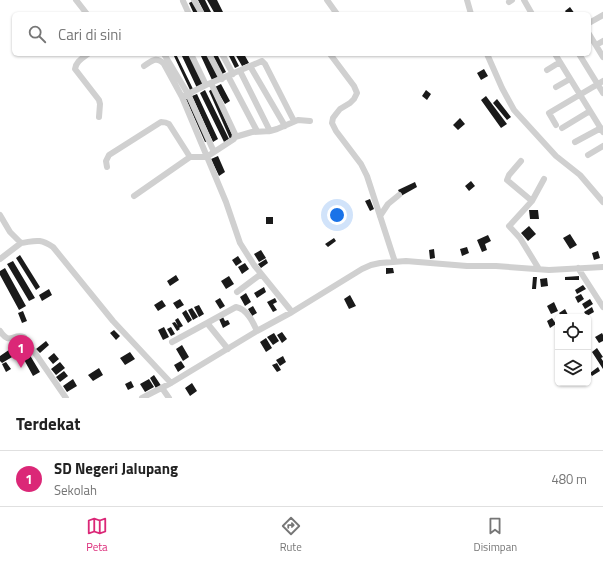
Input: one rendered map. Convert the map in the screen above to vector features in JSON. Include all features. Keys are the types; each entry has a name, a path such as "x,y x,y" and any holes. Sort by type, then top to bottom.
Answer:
{"street":[{"path":"76,0 85,12"},
{"path":"194,0 201,12"},
{"path":"327,0 335,12"},
{"path":"467,0 470,12"},
{"path":"524,0 529,12"},
{"path":"183,2 188,12"},
{"path":"591,22 603,15"},
{"path":"591,37 603,57"},
{"path":"596,45 603,41"},
{"path":"86,56 78,62 75,67 99,100 100,104 98,117"},
{"path":"165,56 214,152"},
{"path":"192,56 209,84 235,134 235,137"},
{"path":"212,56 228,76 257,131"},
{"path":"223,56 228,76"},
{"path":"332,56 354,86 357,93 350,103 340,109 333,118 332,123 336,131 361,164 367,176 395,262"},
{"path":"488,56 502,88 514,110 556,156 580,175 603,202"},
{"path":"556,56 602,130 575,142"},
{"path":"580,56 600,83 603,93"},
{"path":"144,66 154,60 160,60 185,96 207,157 226,202 240,243 249,259 292,312"},
{"path":"185,96 262,61 266,64 294,121"},
{"path":"547,70 560,62"},
{"path":"250,66 285,126"},
{"path":"240,71 270,131"},
{"path":"556,87 570,79"},
{"path":"556,125 549,113 600,83"},
{"path":"562,128 590,111"},
{"path":"134,196 190,157 207,157 235,137 257,131 270,131 294,121 310,121"},
{"path":"107,167 106,161 109,155 161,122 166,122 169,124 190,157"},
{"path":"588,155 603,146"},
{"path":"521,161 509,175 508,180 532,201"},
{"path":"539,270 520,238 509,226 532,201 544,179"},
{"path":"380,216 388,204 399,195"},
{"path":"0,215 10,232 22,243"},
{"path":"0,259 22,243 39,240 46,242 53,247 113,321 171,383"},
{"path":"142,398 171,383 370,265 406,261 539,270 603,267"},
{"path":"578,268 603,307"},
{"path":"237,292 261,274"},
{"path":"172,342 236,307 243,310 253,322 257,332"},
{"path":"207,323 228,349"},
{"path":"0,331 8,339 19,336 24,337 66,398"},
{"path":"162,388 169,398"}],"building":[{"path":"198,0 205,0 211,12 204,12"},
{"path":"207,0 217,0 223,12 214,12"},
{"path":"193,1 198,12 193,12 189,3"},
{"path":"570,7 574,12 566,12"},
{"path":"174,56 177,56 193,89 190,90"},
{"path":"182,56 191,56 204,84 197,88"},
{"path":"201,56 208,56 218,77 212,80"},
{"path":"213,56 218,56 226,72 222,74"},
{"path":"229,56 234,56 239,66 235,68"},
{"path":"236,56 245,56 249,63 242,66"},
{"path":"484,69 488,76 481,80 477,73"},
{"path":"221,84 230,101 225,104 215,87"},
{"path":"212,89 233,137 230,139 209,91"},
{"path":"205,90 229,139 224,142 200,93"},
{"path":"426,90 431,94 427,100 422,96"},
{"path":"197,94 218,139 213,142 192,96"},
{"path":"486,96 507,124 501,128 481,100"},
{"path":"189,98 209,141 205,142 186,99"},
{"path":"497,99 511,117 507,120 493,103"},
{"path":"460,118 465,124 458,130 453,125"},
{"path":"218,156 225,172 219,176 211,159"},
{"path":"471,181 475,186 469,191 465,186"},
{"path":"415,182 417,187 401,196 398,190"},
{"path":"370,199 374,209 370,211 365,201"},
{"path":"529,210 538,210 539,219 530,219"},
{"path":"266,217 273,217 273,224 266,224"},
{"path":"529,226 536,234 528,241 521,233"},
{"path":"570,234 577,245 570,249 563,238"},
{"path":"488,235 491,241 485,244 487,250 482,252 477,240"},
{"path":"334,238 336,241 328,247 325,244"},
{"path":"467,247 469,253 462,256 460,249"},
{"path":"434,249 435,258 430,259 429,250"},
{"path":"261,250 266,258 259,262 254,254"},
{"path":"598,251 600,258 594,260 592,253"},
{"path":"20,255 40,287 36,290 16,258"},
{"path":"238,256 242,262 236,266 232,260"},
{"path":"266,259 268,263 261,268 258,264"},
{"path":"13,261 35,298 29,301 7,264"},
{"path":"245,263 249,269 242,274 238,267"},
{"path":"5,268 26,306 19,310 0,275 0,271"},
{"path":"386,268 393,268 394,273 386,274"},
{"path":"176,275 179,280 170,286 167,281"},
{"path":"229,276 234,284 226,289 221,281"},
{"path":"579,276 579,280 565,280 565,277"},
{"path":"533,277 537,277 536,289 532,289"},
{"path":"547,278 548,286 541,287 540,279"},
{"path":"583,285 586,289 577,294 575,290"},
{"path":"264,287 266,292 257,298 254,293"},
{"path":"49,289 52,295 42,301 39,295"},
{"path":"246,293 251,302 245,306 240,297"},
{"path":"581,294 584,299 578,303 575,297"},
{"path":"350,295 356,306 349,309 344,299"},
{"path":"220,298 225,306 220,309 215,301"},
{"path":"275,298 277,302 273,304 277,310 273,312 267,302"},
{"path":"180,299 184,305 177,309 173,303"},
{"path":"590,299 593,304 585,309 582,304"},
{"path":"162,300 166,306 158,311 154,305"},
{"path":"554,302 558,311 551,314 547,306"},
{"path":"199,305 204,314 199,317 194,307"},
{"path":"253,306 257,313 252,316 248,309"},
{"path":"592,307 594,312 586,314 584,312"},
{"path":"192,308 198,317 193,320 188,310"},
{"path":"565,309 568,314 560,314 559,313"},
{"path":"186,310 192,320 188,323 182,313"},
{"path":"23,311 27,321 22,323 18,313"},
{"path":"223,317 225,321 228,320 230,324 223,328 219,319"},
{"path":"178,318 183,326 177,331 172,323 175,322 178,326 175,320"},
{"path":"552,318 555,325 550,328 547,321"},
{"path":"164,327 169,337 163,340 158,330"},
{"path":"171,327 175,334 171,336 167,329"},
{"path":"114,330 120,336 116,340 110,333"},
{"path":"282,332 287,339 282,343 277,335"},
{"path":"274,333 279,341 273,345 267,337"},
{"path":"602,333 603,341 599,343 595,337"},
{"path":"266,338 272,348 266,352 260,342"},
{"path":"46,341 49,345 40,353 36,349"},
{"path":"19,343 24,350 2,363 0,361 0,356"},
{"path":"182,345 189,357 183,361 176,349"},
{"path":"597,348 603,357 601,358 603,361 603,369 592,352"},
{"path":"28,352 40,372 33,376 22,356"},
{"path":"130,352 135,359 125,365 120,358"},
{"path":"54,353 59,359 53,364 48,358"},
{"path":"283,356 286,362 280,366 276,360"},
{"path":"181,361 185,367 178,372 174,365"},
{"path":"6,362 11,369 6,372 2,364"},
{"path":"60,362 65,368 56,375 51,369"},
{"path":"277,363 281,370 277,372 272,365"},
{"path":"598,367 600,371 592,376 591,372"},
{"path":"99,368 103,375 93,381 88,375"},
{"path":"64,371 68,376 60,382 56,377"},
{"path":"154,375 162,387 157,390 150,378"},
{"path":"73,379 77,386 67,392 63,386"},
{"path":"149,379 154,387 145,392 140,384"},
{"path":"131,381 134,387 128,390 125,384"},
{"path":"192,383 197,391 190,396 185,388"}],"place":[{"name":"SD Negeri Jalupang","path":"21,368"}]}
